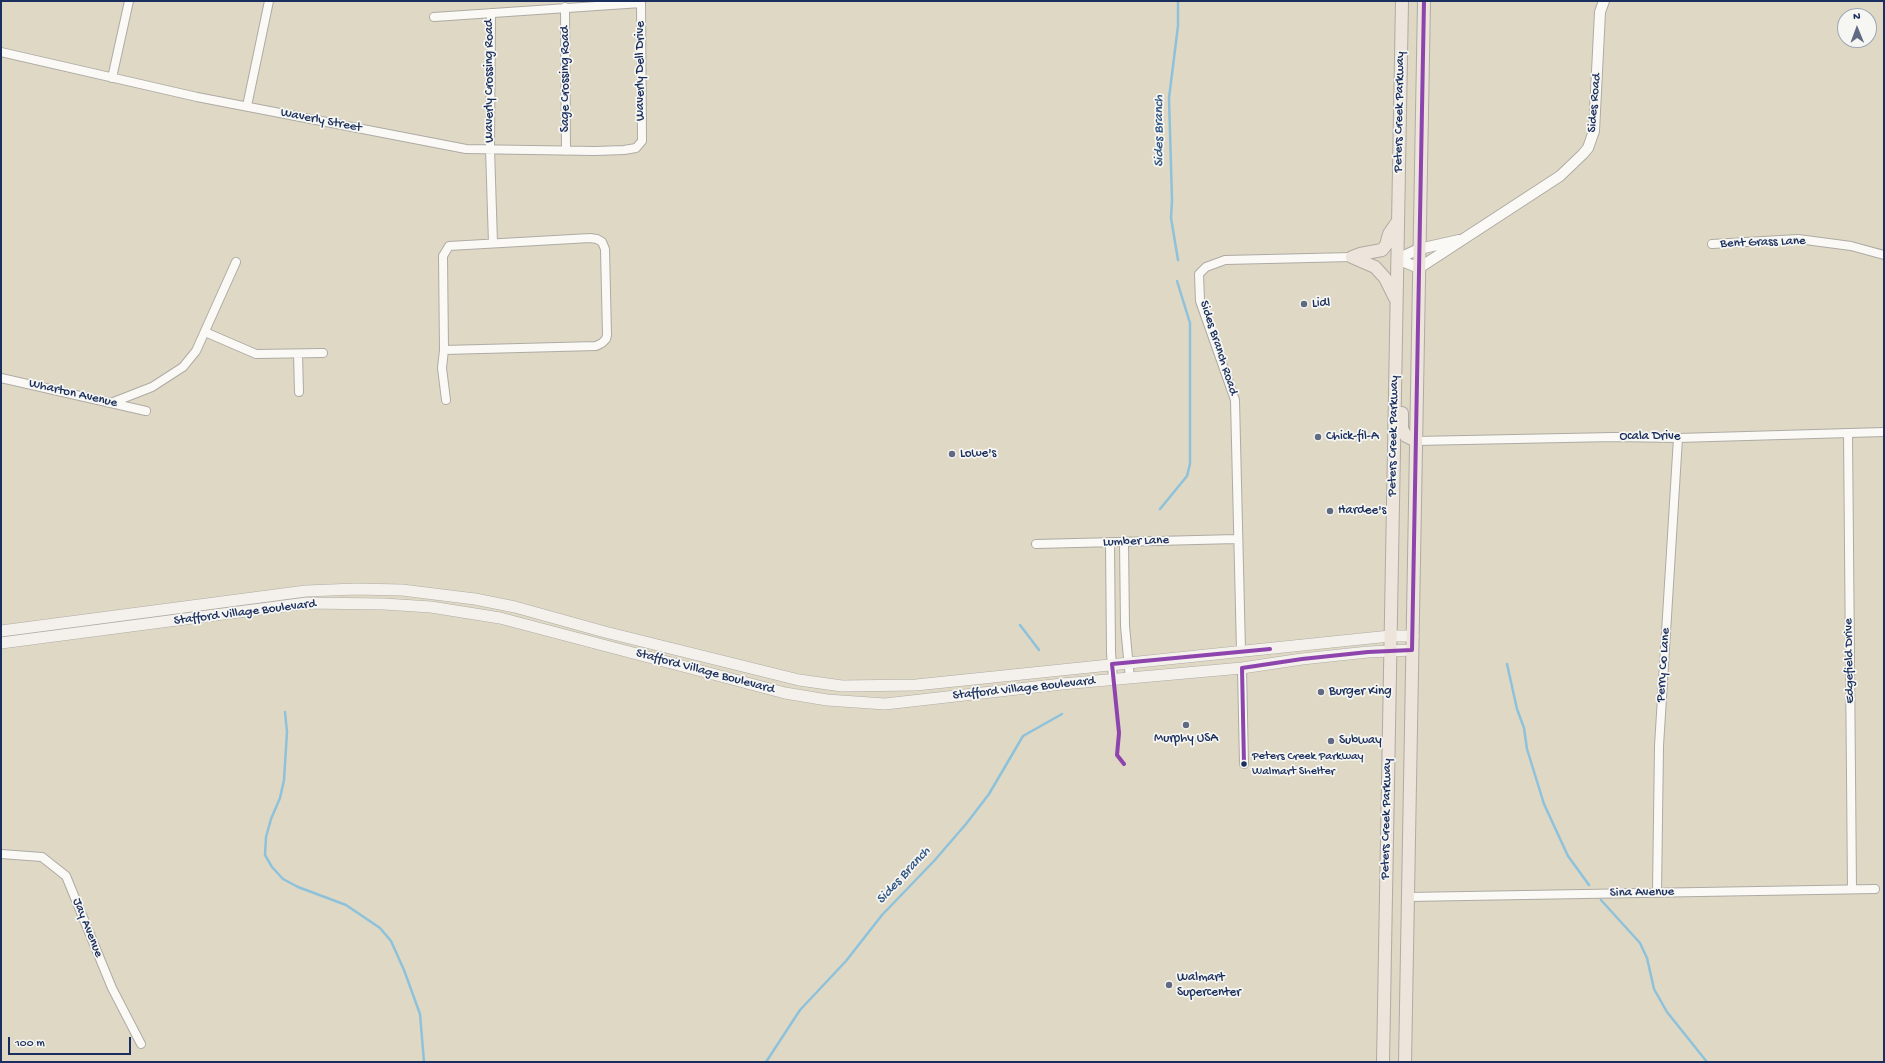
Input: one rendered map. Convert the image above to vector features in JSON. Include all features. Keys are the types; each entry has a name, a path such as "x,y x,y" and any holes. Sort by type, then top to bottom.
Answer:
{"main road":[{"name":"Peters Creek Parkway","path":"1382,1062 1402,1"},
{"name":"Peters Creek Parkway","path":"1405,1062 1424,1"},
{"path":"1352,257 1382,250 1398,222"},
{"path":"1352,257 1375,266 1385,278 1396,302"},
{"path":"1396,343 1403,370 1402,429 1406,436 1416,441"},
{"name":"Stafford Village Boulevard","path":"1,631 306,591 356,589 402,590 475,599 515,607 605,632 799,680 842,686 916,685 1390,636 1412,636"},
{"name":"Stafford Village Boulevard","path":"1,643 307,603 384,604 431,607 500,618 785,693 827,700 885,704 1242,668 1302,658 1412,650"}],"street":[{"path":"112,78 129,1"},
{"path":"247,106 269,1"},
{"name":"Sides Road","path":"1419,268 1560,176 1578,161 1588,148 1594,131 1600,12 1604,1"},
{"path":"434,17 641,2"},
{"name":"Waverly Dell Drive","path":"641,2 642,141"},
{"name":"Sage Crossing Road","path":"565,7 566,151"},
{"name":"Waverly Crossing Road","path":"491,13 490,149 493,243"},
{"name":"Waverly Street","path":"1,52 112,78 429,143 466,149 566,151 624,150 636,148 642,141"},
{"path":"444,350 596,346 606,339 607,335 604,249 602,242 597,239 590,238 449,246 443,256 444,350 442,368 446,400"},
{"name":"Sides Road","path":"1397,259 1419,250 1465,239"},
{"name":"Bent Grass Lane","path":"1712,244 1798,239 1850,246 1884,255"},
{"name":"Sides Branch Road","path":"1241,651 1237,539 1235,400 1200,301 1199,274 1206,267 1225,260 1352,257"},
{"path":"1397,259 1419,268"},
{"path":"111,403 152,387 178,371 196,351 236,262"},
{"path":"205,332 256,354 323,353"},
{"path":"298,354 299,392"},
{"name":"Wharton Avenue","path":"1,378 146,411"},
{"name":"Ocala Drive","path":"1416,441 1614,437 1678,438 1884,432"},
{"name":"Edgefield Drive","path":"1848,433 1852,889"},
{"name":"Perry Co Lane","path":"1657,892 1659,746 1678,438"},
{"name":"Lumber Lane","path":"1036,544 1237,539"},
{"path":"1124,542 1125,602 1130,679"},
{"path":"1110,543 1113,680"},
{"path":"1111,603 1125,602"},
{"path":"1242,668 1244,764"},
{"name":"Jay Avenue","path":"1,854 42,857 66,876 112,988 141,1044"},
{"name":"Sina Avenue","path":"1408,897 1875,889"}],"waterway":[{"name":"Sides Branch","path":"1178,1 1178,26 1169,98 1172,200 1171,218 1178,260"},
{"name":"Sides Branch","path":"1160,509 1187,476 1190,464 1190,323 1177,281"},
{"name":"Sides Branch","path":"1020,625 1039,650"},
{"path":"1507,664 1517,709 1524,728 1527,749 1544,804 1568,856 1589,885"},
{"path":"285,712 287,732 284,780 280,798 271,819 266,837 265,855 272,867 283,879 298,887 346,905 380,928 391,941 404,970 420,1014 424,1062"},
{"name":"Sides Branch","path":"766,1062 800,1010 846,961 882,915 934,861 966,824 989,794 1023,736 1062,714"},
{"path":"1601,900 1640,943 1647,958 1654,989 1667,1012 1707,1062"}],"transit line":[{"path":"1244,764 1242,668 1302,659 1368,652 1412,650 1424,1"},
{"path":"1124,764 1117,755 1119,733 1112,664 1270,649"}],"place":[{"name":"Lidl","path":"1304,304"},
{"name":"Chick-fil-A","path":"1318,437"},
{"name":"Lowe's","path":"952,454"},
{"name":"Hardee's","path":"1330,511"},
{"name":"Burger King","path":"1321,692"},
{"name":"Murphy USA","path":"1186,725"},
{"name":"Subway","path":"1331,741"},
{"name":"Peters Creek Parkway Walmart Shelter","path":"1244,764"},
{"name":"Walmart Supercenter","path":"1169,985"}]}
